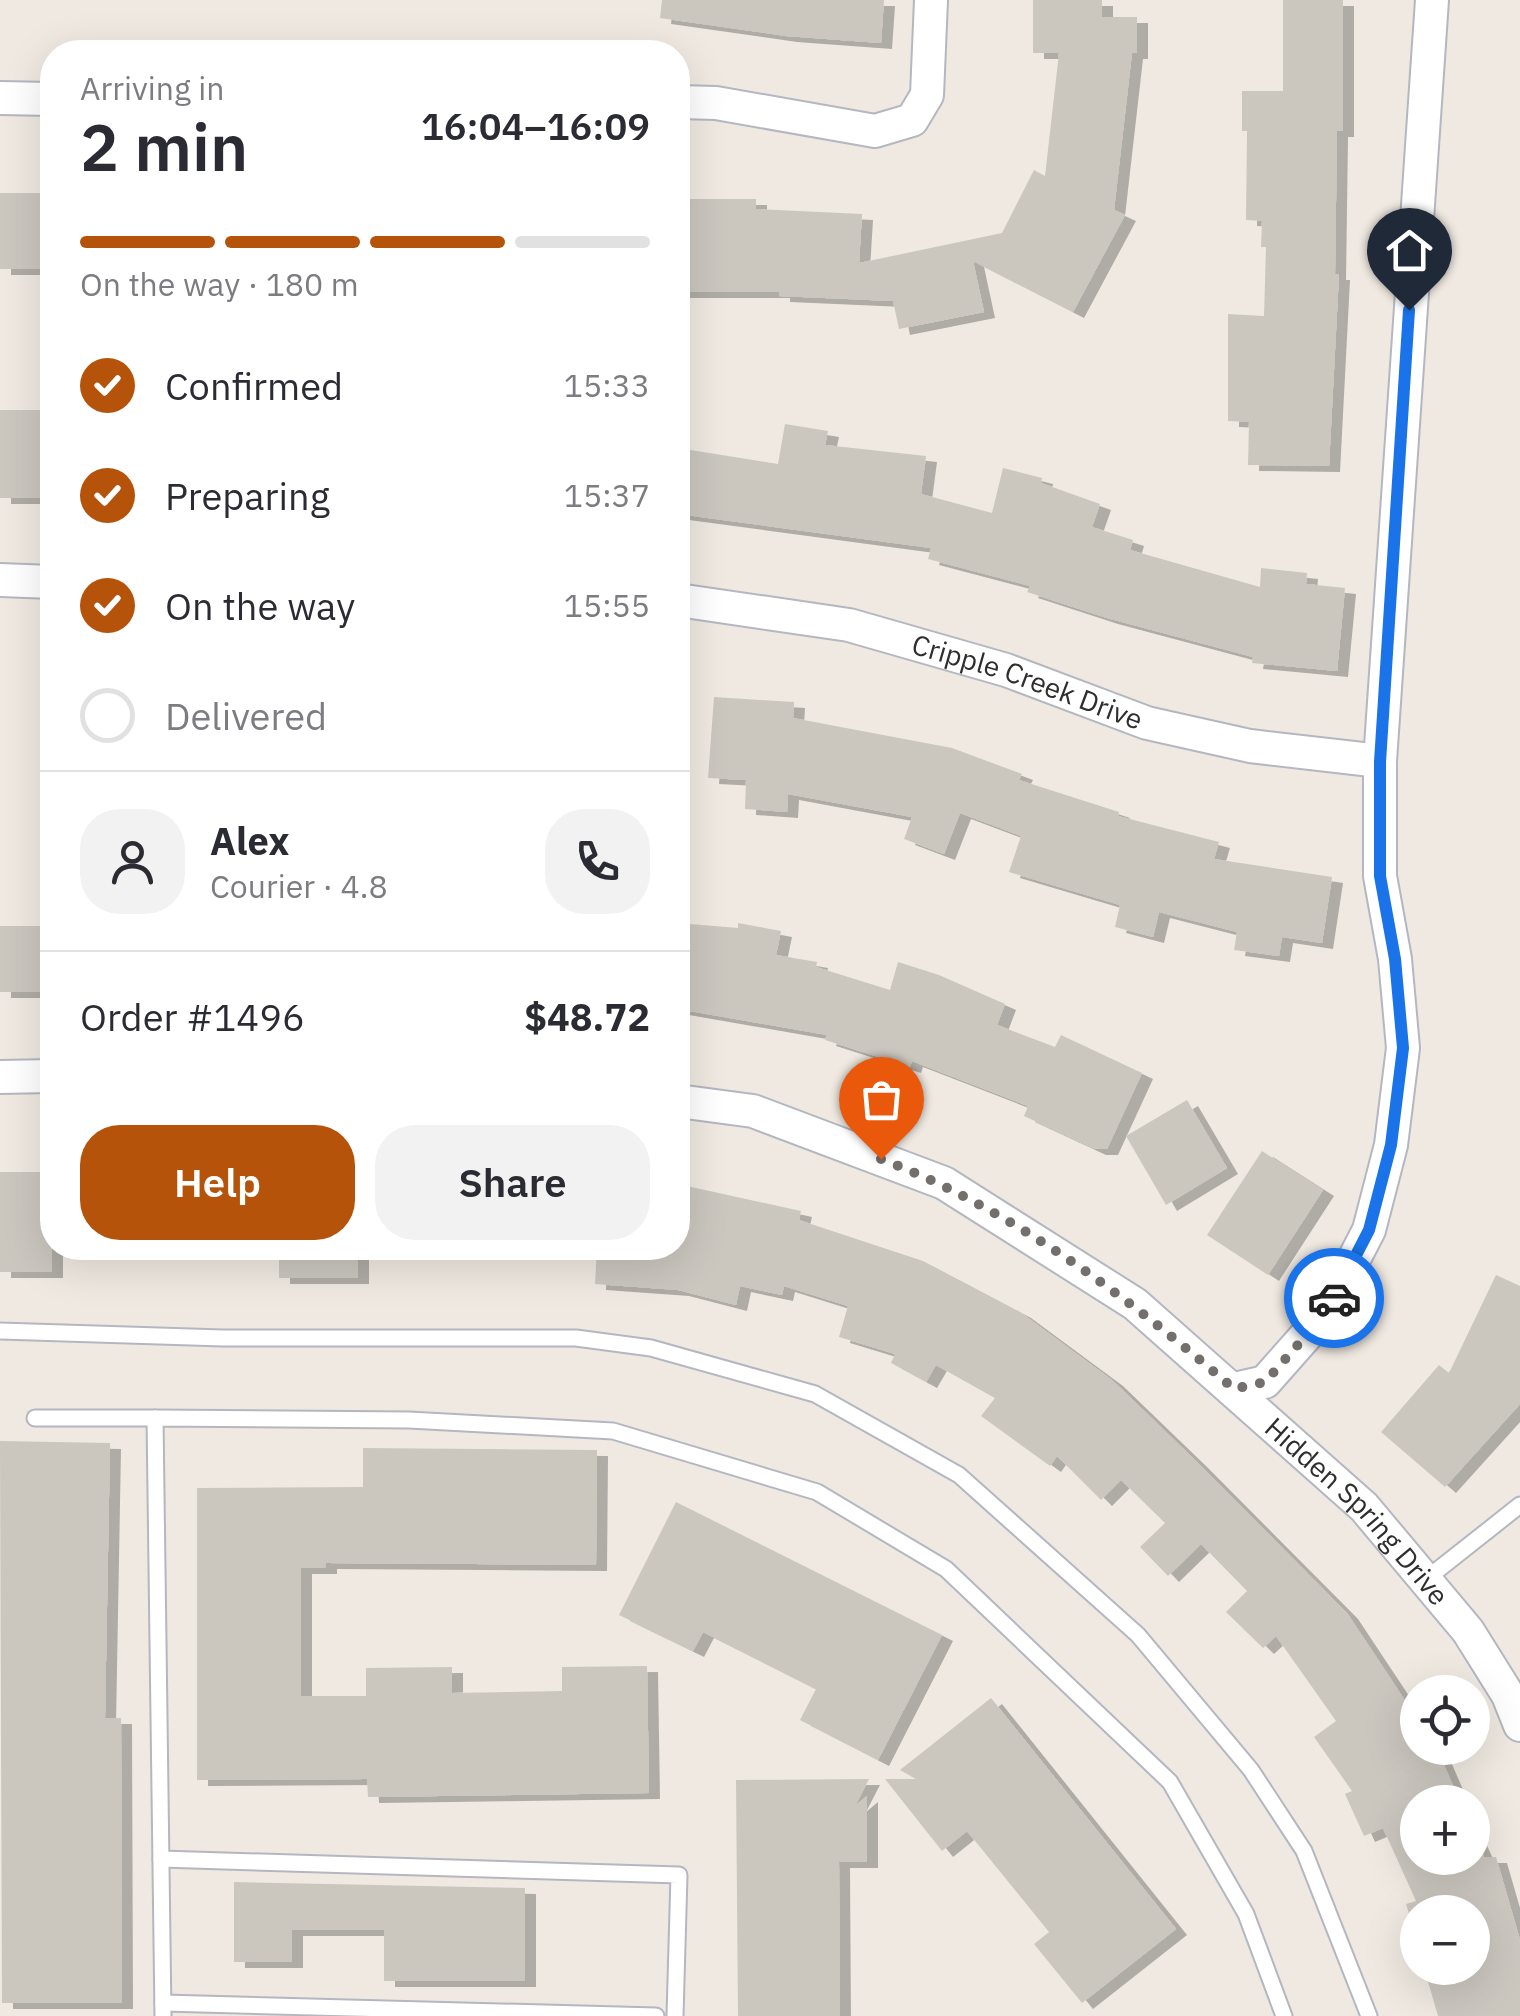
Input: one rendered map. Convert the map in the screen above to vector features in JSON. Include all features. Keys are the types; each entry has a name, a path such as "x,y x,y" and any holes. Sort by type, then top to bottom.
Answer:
{"street":[{"path":"690,102 716,103 875,131 912,120 926,95 931,0"},
{"path":"1234,1389 1265,1382 1326,1313 1369,1230 1391,1145 1403,1048 1395,959 1380,876 1380,762 1432,0"},
{"path":"0,98 40,99"},
{"path":"0,580 40,582"},
{"name":"Cripple Creek Drive","path":"690,602 849,624 1006,670 1164,727 1250,746 1380,762"},
{"path":"0,1076 40,1076"},
{"name":"Hidden Spring Drive","path":"690,1103 753,1111 944,1183 1135,1304 1364,1507 1468,1631 1508,1695 1520,1725"}],"lane":[{"path":"0,1331 224,1338 576,1338 651,1348 815,1394 959,1475 1138,1636 1251,1770 1304,1851 1370,2016"},
{"path":"35,1418 410,1420 613,1431 817,1492 946,1569 1170,1782 1246,1914 1284,2016"},
{"path":"155,1418 163,2010 656,2016"},
{"path":"1425,1580 1520,1505"},
{"path":"161,1859 679,1874 675,2016"}],"building":[{"path":"662,0 884,0 881,43 786,36 660,18"},
{"path":"1033,0 1102,0 1102,17 1137,17 1137,53 1132,53 1114,210 1125,215 1073,312 973,261 984,312 899,329 893,301 779,296 779,292 690,292 690,199 756,199 756,209 862,214 859,263 1002,233 1034,170 1045,176 1059,53 1033,53"},
{"path":"1283,0 1343,0 1343,131 1337,131 1335,274 1339,274 1329,466 1248,465 1249,422 1228,421 1228,314 1264,316 1266,247 1261,247 1262,221 1246,220 1247,131 1242,131 1242,91 1283,91"},
{"path":"0,193 40,193 40,269 0,269"},
{"path":"0,410 40,410 40,498 0,498"},
{"path":"785,424 828,431 825,445 926,456 921,494 992,513 1003,468 1042,478 1041,483 1100,504 1092,527 1133,540 1130,550 1260,587 1261,568 1307,573 1306,584 1345,588 1337,671 1252,663 1253,657 1107,618 1027,592 1030,586 928,559 931,548 690,516 690,450 778,464"},
{"path":"714,697 794,702 793,718 952,748 1022,774 1019,780 1119,812 1118,816 1219,842 1214,859 1332,877 1322,943 1282,937 1279,956 1234,950 1237,932 1159,912 1153,937 1115,927 1120,905 1009,872 1021,836 960,813 944,854 904,839 912,817 788,794 787,812 745,809 746,780 708,778"},
{"path":"738,923 781,931 776,955 817,962 816,967 890,990 898,962 939,975 1005,1004 997,1025 1055,1047 1061,1035 1142,1073 1107,1149 1095,1149 1024,1116 1028,1106 912,1061 910,1067 825,1040 827,1035 690,1011 690,924 738,928"},
{"path":"0,926 40,926 40,992 0,992"},
{"path":"1187,1100 1227,1168 1166,1205 1126,1136"},
{"path":"1262,1151 1323,1190 1268,1275 1207,1235"},
{"path":"0,1172 40,1172 40,1260 52,1260 52,1272 0,1272"},
{"path":"690,1187 801,1211 799,1220 923,1261 1020,1312 1112,1380 1347,1613 1400,1693 1400,1765 1444,1765 1453,1785 1400,1785 1400,1866 1383,1828 1364,1836 1345,1794 1352,1791 1314,1737 1336,1721 1276,1636 1263,1648 1226,1612 1247,1591 1201,1544 1168,1576 1140,1547 1165,1523 1121,1480 1101,1500 1057,1456 1050,1466 981,1416 995,1398 936,1365 926,1382 891,1363 895,1354 839,1337 848,1306 784,1286 782,1295 740,1286 736,1305 678,1290 595,1284 596,1260 690,1260"},
{"path":"279,1260 358,1260 358,1278 279,1278"},
{"path":"1496,1275 1520,1286 1520,1404 1445,1487 1381,1432 1439,1365 1449,1373"},
{"path":"0,1441 110,1443 105,1718 121,1718 122,2003 2,2003"},
{"path":"363,1448 597,1450 596,1565 326,1563 326,1568 301,1568 301,1696 366,1696 366,1668 452,1667 452,1693 562,1691 562,1667 647,1666 649,1793 368,1797 367,1779 197,1780 197,1488 363,1487"},
{"path":"676,1502 942,1635 878,1760 800,1720 816,1689 703,1632 693,1651 619,1615"},
{"path":"991,1698 1176,1929 1082,2003 1034,1944 1049,1932 967,1831 942,1851 885,1779 916,1779 900,1770"},
{"path":"869,1779 855,1806 867,1796 867,1862 839,1862 840,2016 738,2016 736,1780"},
{"path":"1490,1857 1496,1857 1520,1940 1520,2016 1438,2016 1429,1985 1490,1985 1490,1895 1413,1895 1404,1875 1490,1875"},
{"path":"234,1882 525,1888 525,1981 384,1981 384,1930 292,1930 292,1962 234,1962"}],"way so far":[{"path":"881,1159 944,1183 1135,1304 1234,1389 1265,1382 1326,1313 1334,1298"}],"route":[{"path":"1334,1298 1369,1230 1391,1145 1403,1048 1395,959 1380,876 1380,762 1409,310"}]}
